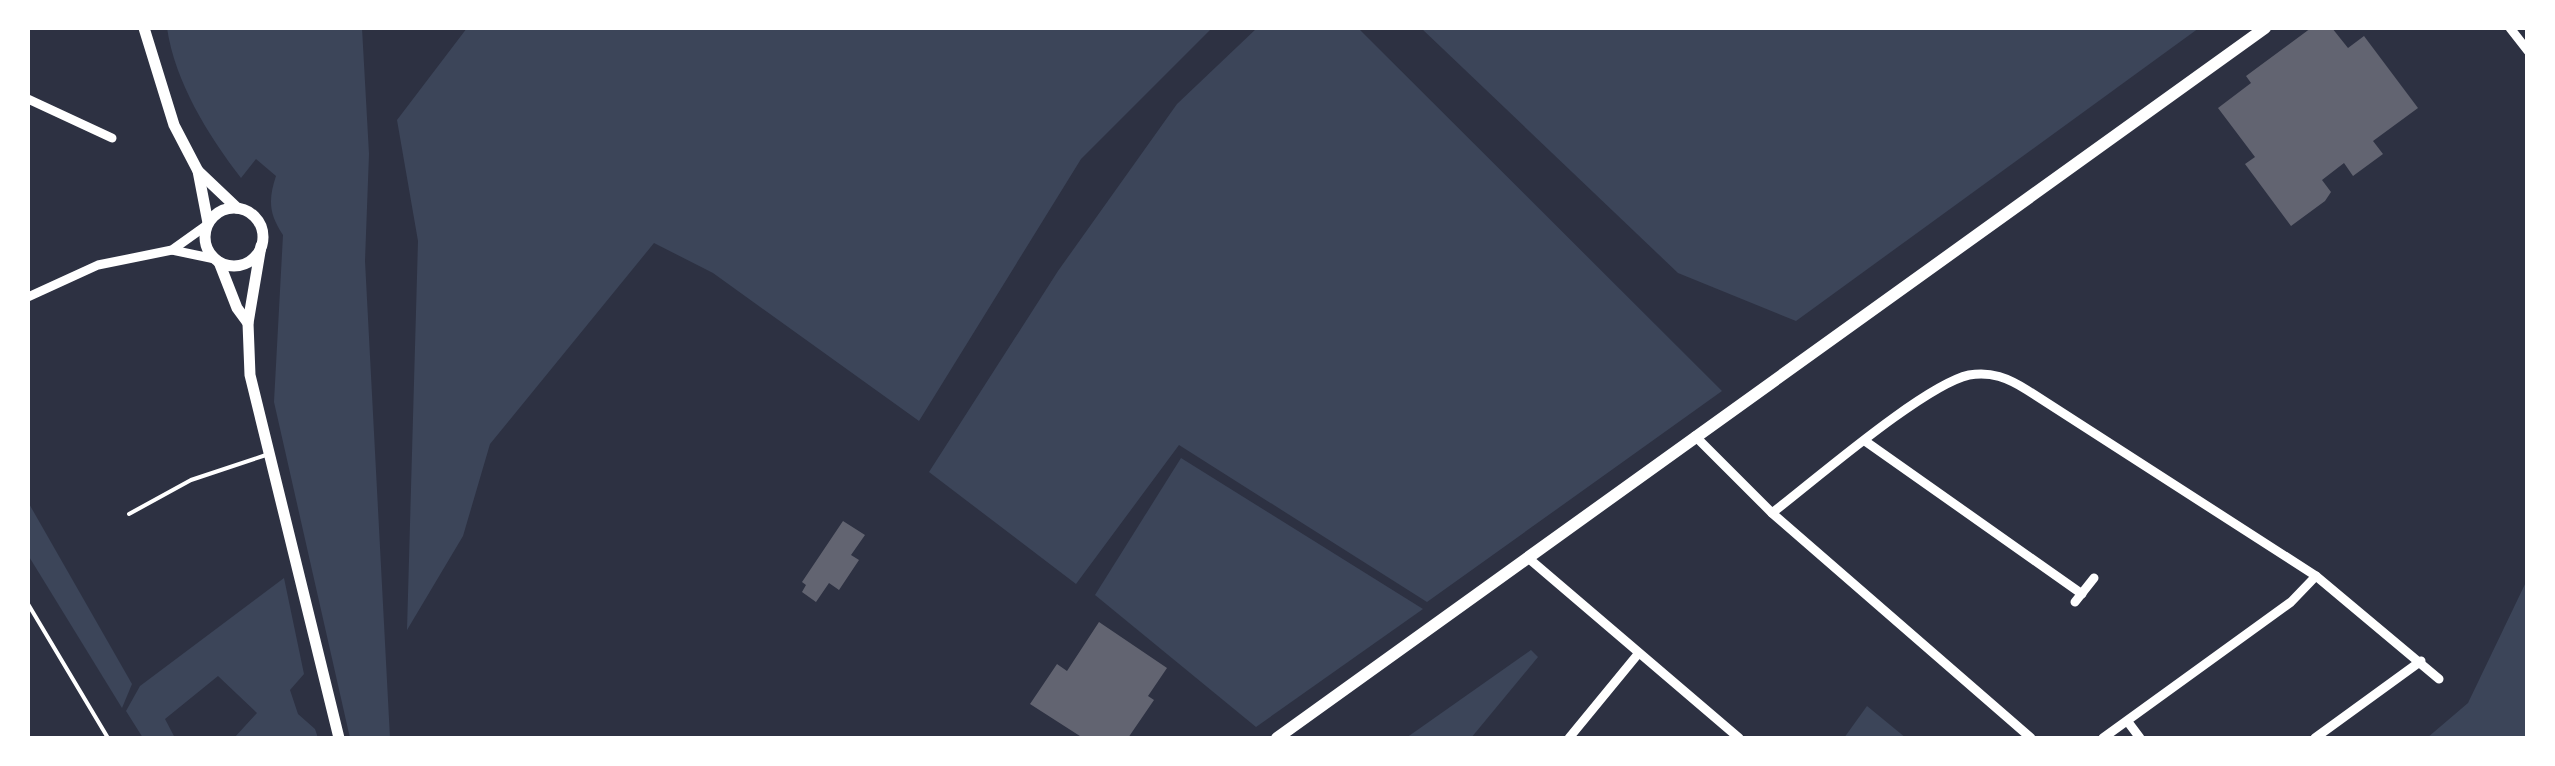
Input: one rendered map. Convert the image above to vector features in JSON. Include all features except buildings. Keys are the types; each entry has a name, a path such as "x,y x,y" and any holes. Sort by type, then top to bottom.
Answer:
{"main road":[{"path":"1277,738 2265,28"}],"street":[{"path":"144,28 172,120 198,170 208,224 205,244 248,323"},
{"path":"2510,28 2528,51"},
{"path":"28,100 112,138"},
{"path":"198,170 237,208 258,221 261,246 248,323 250,374 339,738"},
{"path":"28,298 98,265 172,250 221,211 237,208"},
{"path":"172,250 244,264 261,246"},
{"path":"1772,513 1952,380 1988,373 2008,378 2316,576 2439,679"},
{"path":"1695,436 1772,513 2031,738"},
{"path":"1865,441 2079,598 2094,578"},
{"path":"1527,557 1739,738"},
{"path":"2103,738 2291,602 2316,576"},
{"path":"1569,738 1638,654"},
{"path":"2315,738 2421,662"},
{"path":"2128,722 2140,738"}],"lane":[{"path":"129,514 190,480 269,454"},
{"path":"28,604 108,738"}],"shaded area":[{"path":"167,28 362,28 369,154 365,261 390,738 350,738 274,402 283,235 271,207 276,176 256,159 241,178 205,126 185,88"},
{"path":"467,28 1212,28 1081,159 919,421 713,273 654,243 490,444 463,536 407,630 418,241 397,120"},
{"path":"1257,28 1358,28 1722,391 1427,602 1179,445 1076,584 929,472 1058,271 1177,104"},
{"path":"1421,28 2199,28 1796,321 1678,273"},
{"path":"1181,458 1423,609 1256,727 1095,595"},
{"path":"28,502 132,684 122,708 28,555"},
{"path":"284,578 304,674 290,690 298,714 315,729 318,738 234,738 257,713 218,676 165,719 175,738 143,738 126,711 140,686"},
{"path":"2527,580 2527,738 2427,738 2468,703"},
{"path":"1531,650 1538,657 1471,738 1406,738"},
{"path":"1867,706 1906,738 1844,738"}]}
